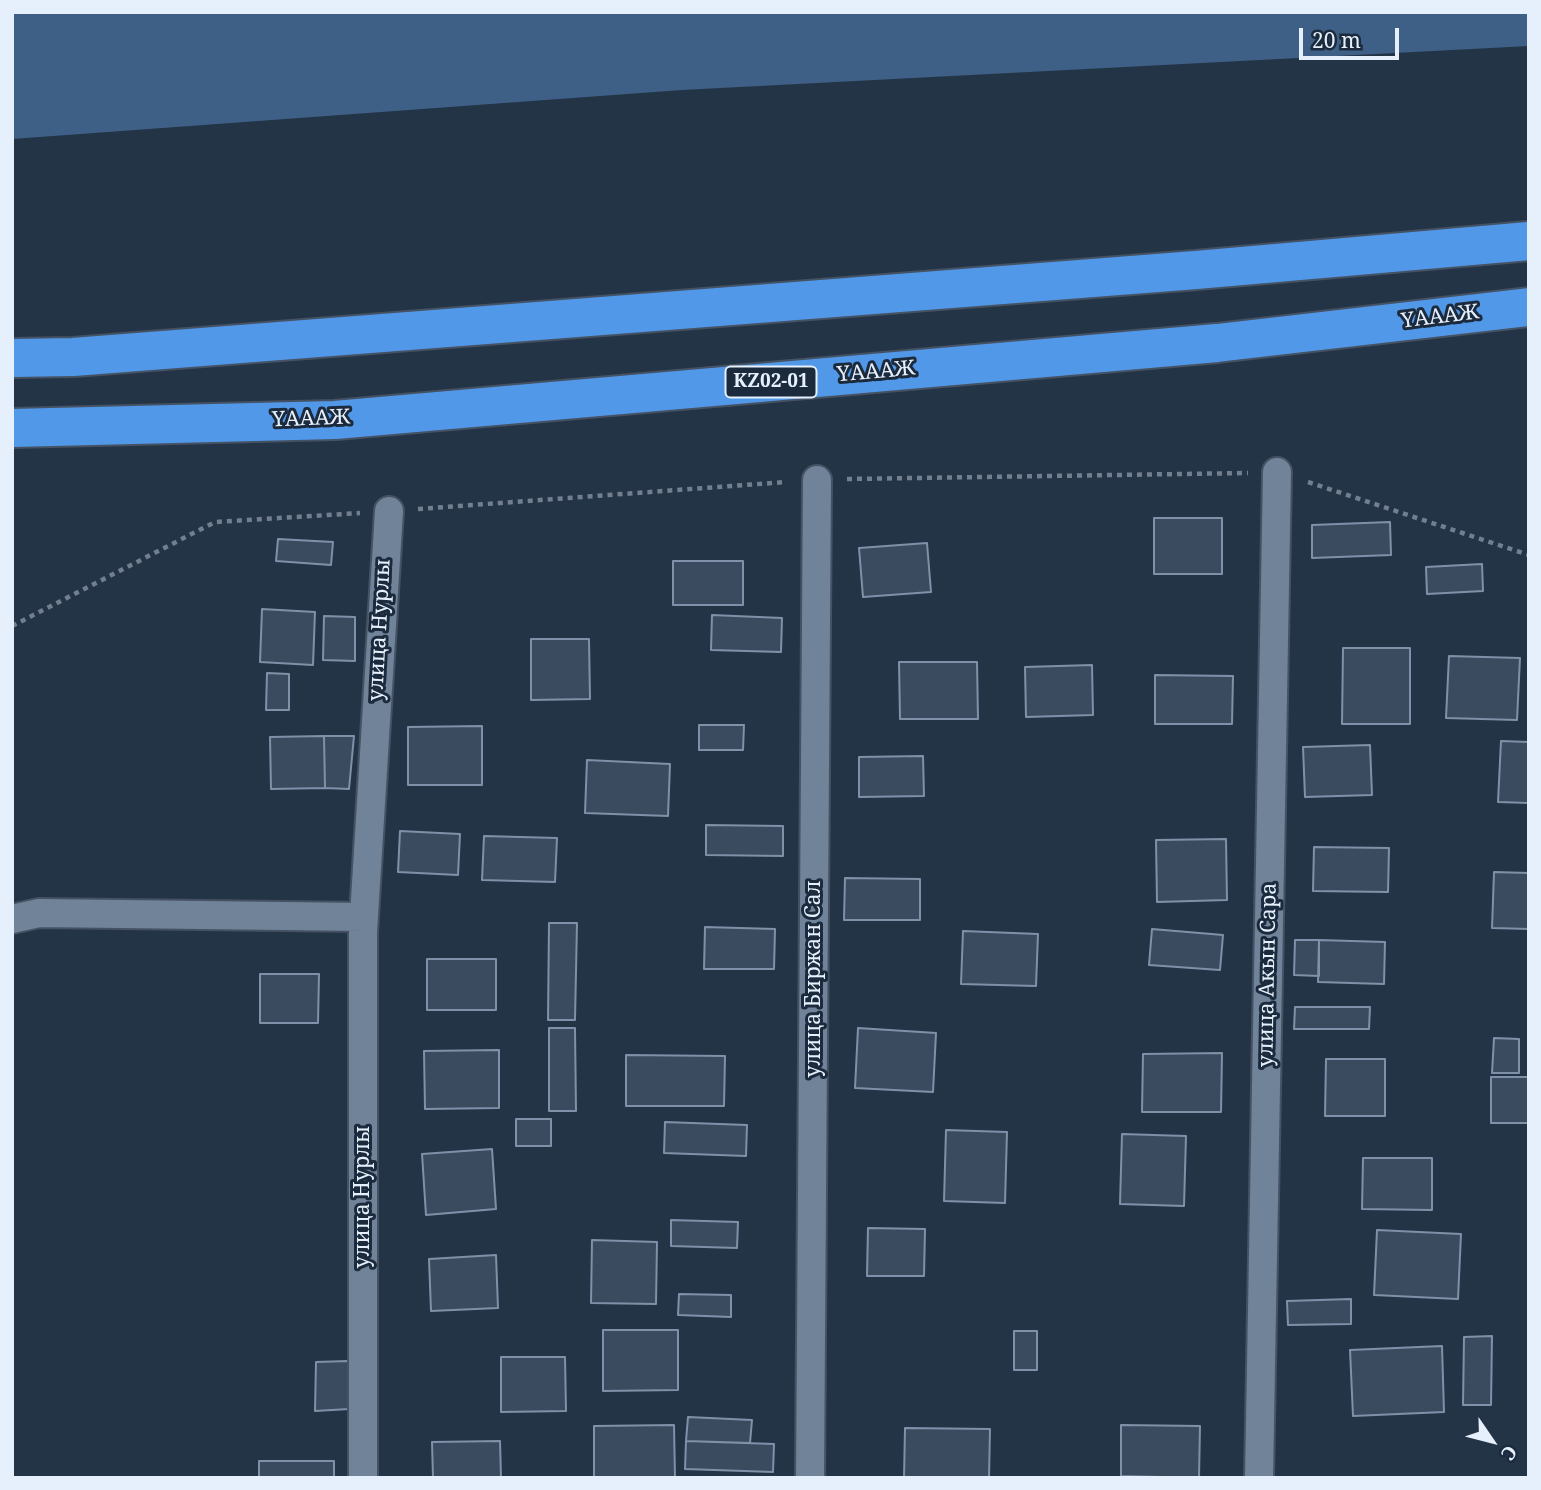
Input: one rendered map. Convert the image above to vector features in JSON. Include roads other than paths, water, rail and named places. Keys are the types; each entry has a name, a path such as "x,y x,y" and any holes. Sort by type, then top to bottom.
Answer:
{"highway":[{"path":"12,358 73,357 1529,241"},
{"name":"ҮАААЖ","path":"12,428 335,420 1217,343 1529,307"}],"street":[{"name":"улица Акын Сара","path":"1259,1478 1277,472"},
{"name":"улица Биржан Сал","path":"810,1478 817,480"},
{"name":"улица Нурлы","path":"363,1478 363,917 389,511"},
{"path":"12,919 39,913 363,917"}]}
